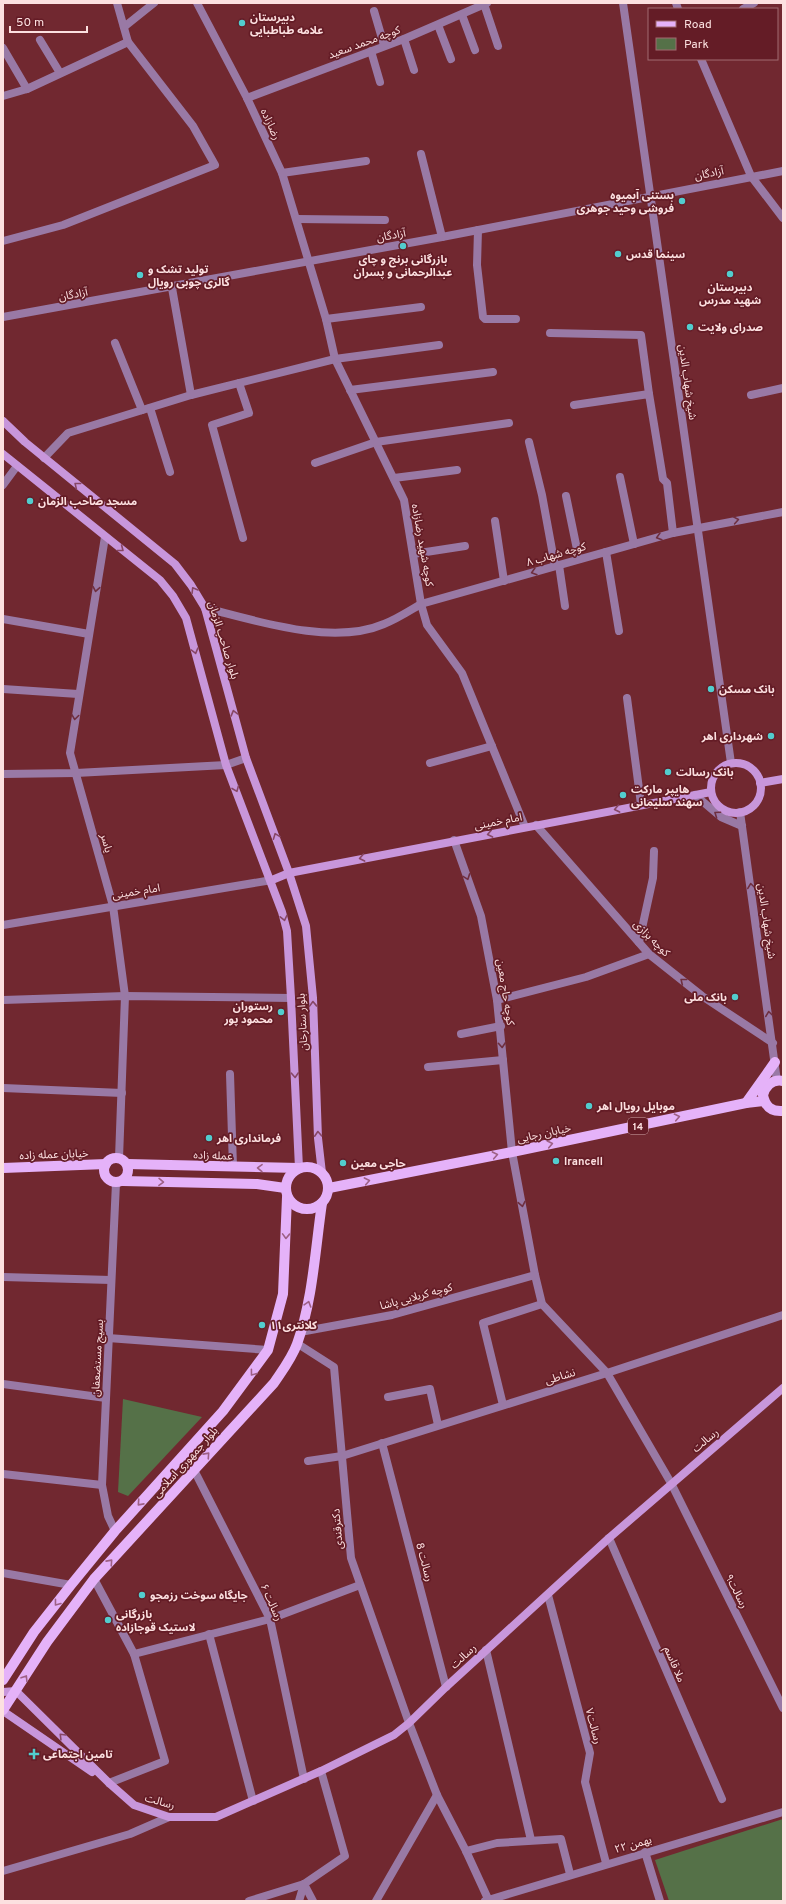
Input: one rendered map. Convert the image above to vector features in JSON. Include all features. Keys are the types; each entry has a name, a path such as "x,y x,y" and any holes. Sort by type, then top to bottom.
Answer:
{"main road":[{"name":"بلوار صاحب الزمان","path":"3,421 44,458 175,564 191,585 205,608 246,758 289,873"},
{"path":"3,454 160,580 173,596 186,618 226,765 272,880"},
{"path":"731,763 746,766 753,770 760,783 758,799 748,810 740,812 725,810 718,806 711,792 713,777 724,766 731,763"},
{"path":"760,783 783,779"},
{"name":"امام خمینی","path":"272,880 289,873 536,824 711,792"},
{"name":"بلوار ستارخان","path":"289,873 306,926 313,998 318,1138 322,1173"},
{"name":"بلوار ستارخان","path":"272,880 286,931 291,998 299,1168"},
{"path":"746,1103 775,1062"},
{"path":"780,1081 769,1084 765,1089 764,1101 772,1110 783,1111"},
{"name":"خیابان رجایی","path":"329,1188 512,1152 746,1103 764,1101"},
{"path":"119,1182 127,1177 129,1170 123,1161 110,1160 106,1164 104,1170 106,1177 110,1181 119,1182 257,1184 286,1192"},
{"name":"عمله زاده","path":"123,1161 233,1167 299,1168"},
{"name":"خیابان عمله زاده","path":"3,1168 106,1164"},
{"path":"307,1166 315,1168 322,1173 327,1180 329,1188 327,1196 322,1203 315,1208 307,1210 292,1204 286,1192 287,1180 292,1173 299,1168 307,1166"},
{"name":"بلوار جمهوری اسلامی","path":"3,1680 34,1632 71,1585 115,1531 223,1411 268,1350 283,1294 286,1192"},
{"name":"بلوار جمهوری اسلامی","path":"3,1711 47,1642 94,1579 274,1383 291,1358 298,1344 311,1294 322,1203"},
{"name":"رسالت","path":"16,1691 109,1783 134,1805 169,1817 216,1817 322,1771 394,1735 409,1723 486,1650 609,1538 783,1388"},
{"path":"3,1692 16,1691"},
{"name":"رسالت","path":"3,1711 109,1783"}],"street":[{"path":"3,241 63,225 215,164 193,126 128,42 117,3"},
{"path":"124,27 154,3"},
{"name":"رضازاده","path":"197,3 247,98 282,173 309,261"},
{"name":"شیخ شهاب الدین","path":"623,3 731,763"},
{"path":"744,8 754,3"},
{"path":"485,4 498,46"},
{"name":"کوچه محمد سعید","path":"247,98 384,45 404,39 485,4"},
{"path":"374,11 384,45"},
{"path":"462,15 475,50"},
{"path":"438,25 451,59"},
{"path":"404,39 414,70"},
{"path":"40,40 60,73"},
{"path":"3,96 27,88 128,42"},
{"path":"3,48 27,88"},
{"path":"371,51 380,82"},
{"path":"701,60 750,176 783,218"},
{"path":"421,154 442,238"},
{"path":"282,173 366,160"},
{"name":"آزادگان","path":"3,317 172,288 309,261 442,238 750,176 783,171"},
{"path":"297,219 385,220"},
{"path":"478,230 477,265 483,317 485,319 516,319"},
{"name":"کوچه شهید رضازاده","path":"309,261 326,319 335,359 404,500 422,604 428,625 462,674 525,827"},
{"path":"172,288 191,395"},
{"path":"326,319 421,307"},
{"path":"550,332 641,335 663,479 667,484 673,533"},
{"path":"115,343 146,409 170,472"},
{"path":"44,458 68,433 191,395 335,359 439,345"},
{"path":"350,390 493,372"},
{"path":"239,383 249,413 212,425 243,538"},
{"path":"751,395 783,388"},
{"path":"574,405 649,394"},
{"path":"315,463 376,442 509,423"},
{"path":"529,442 542,495 565,606"},
{"path":"3,485 17,466"},
{"path":"394,478 456,470"},
{"path":"620,477 634,544"},
{"path":"566,496 579,559"},
{"name":"کوچه شهاب ۸","path":"205,608 283,627 346,633 383,624 422,604 579,559 697,527 783,512"},
{"path":"495,521 504,581"},
{"name":"یاسر","path":"105,537 78,694 70,753 113,906 125,996 122,1093 123,1161"},
{"path":"413,554 465,546"},
{"path":"606,552 619,631"},
{"path":"3,619 89,634"},
{"path":"3,689 78,694"},
{"path":"627,698 641,804"},
{"path":"430,763 492,746"},
{"path":"3,774 76,773 226,765 246,758"},
{"path":"696,795 721,817 742,826"},
{"name":"شیخ شهاب الدین","path":"740,812 775,1062 780,1081"},
{"name":"کوچه بزازی","path":"536,824 650,954 702,996 773,1042"},
{"name":"کوچه حاج معین","path":"454,840 481,916 498,1000 512,1152 535,1275 542,1304"},
{"path":"639,942 653,878 654,850"},
{"name":"امام خمینی","path":"3,925 272,880"},
{"path":"498,1000 586,977 650,954"},
{"path":"3,1000 125,996 291,998"},
{"path":"461,1034 501,1026"},
{"path":"428,1067 503,1060"},
{"path":"230,1074 233,1167"},
{"path":"3,1088 122,1093"},
{"name":"بسیج مستضعفان","path":"115,1531 108,1516 102,1485 111,1280 119,1182"},
{"name":"کوچه کربلایی پاشا","path":"300,1332 392,1315 535,1275"},
{"path":"3,1277 111,1280"},
{"path":"503,1405 483,1323 542,1304"},
{"name":"رسالت۹","path":"542,1304 607,1373 671,1483 783,1708"},
{"name":"نشاطی","path":"308,1461 342,1456 607,1373 783,1314"},
{"path":"108,1338 268,1350"},
{"name":"دکترقندی","path":"298,1344 334,1367 351,1558 409,1723 437,1795 466,1850 488,1901"},
{"path":"3,1384 106,1398"},
{"path":"388,1397 430,1389 438,1425"},
{"name":"رسالت 8","path":"382,1443 446,1687"},
{"name":"رسالت ۶","path":"194,1470 270,1619 304,1779"},
{"path":"3,1474 102,1485"},
{"name":"ملا قاسم","path":"609,1538 722,1800"},
{"path":"3,1574 71,1585"},
{"path":"94,1579 134,1654 165,1761 109,1783"},
{"path":"134,1654 270,1619 360,1585"},
{"name":"رسالت۷","path":"548,1595 590,1753 585,1782 606,1863"},
{"path":"209,1634 253,1801"},
{"path":"486,1650 531,1840"},
{"path":"249,1901 304,1884 345,1856 322,1771"},
{"path":"376,1901 437,1795"},
{"name":"۲۲ بهمن","path":"488,1901 606,1863 783,1812"},
{"path":"3,1871 130,1834 169,1817"},
{"path":"466,1850 497,1843 561,1839 570,1874"},
{"path":"645,1852 660,1901"},
{"path":"298,1901 304,1884"},
{"path":"304,1884 313,1901"}],"green space":[{"path":"123,1399 202,1417 128,1496 118,1492"},
{"path":"783,1819 783,1901 669,1901 655,1860"}],"place":[{"name":"دبیرستان علامه طباطبایی","path":"242,23"},
{"name":"بستنی آبمیوه فروشی وحید جوهری","path":"682,201"},
{"name":"بازرگانی برنج و چای عبدالرحمانی و پسران","path":"403,246"},
{"name":"سینما قدس","path":"618,254"},
{"name":"دبیرستان شهید مدرس","path":"730,274"},
{"name":"تولید تشک و گالری چوبی رویال","path":"140,275"},
{"name":"صدرای ولایت","path":"690,327"},
{"name":"مسجد صاحب الزمان","path":"30,501"},
{"name":"بانک مسکن","path":"711,689"},
{"name":"شهرداری اهر","path":"771,736"},
{"name":"بانک رسالت","path":"668,772"},
{"name":"هایپر مارکت سهند سلیمانی","path":"623,795"},
{"name":"بانک ملی","path":"735,997"},
{"name":"رستوران محمود پور","path":"281,1012"},
{"name":"موبایل رویال اهر","path":"589,1106"},
{"name":"فرمانداری اهر","path":"209,1138"},
{"name":"Irancell","path":"556,1161"},
{"name":"حاجی معین","path":"343,1163"},
{"name":"کلانتری۱۱","path":"262,1325"},
{"name":"جایگاه سوخت رزمجو","path":"142,1595"},
{"name":"بازرگانی لاستیک قوجازاده","path":"108,1620"},
{"name":"تامین اجتماعی","path":"34,1754"}]}
